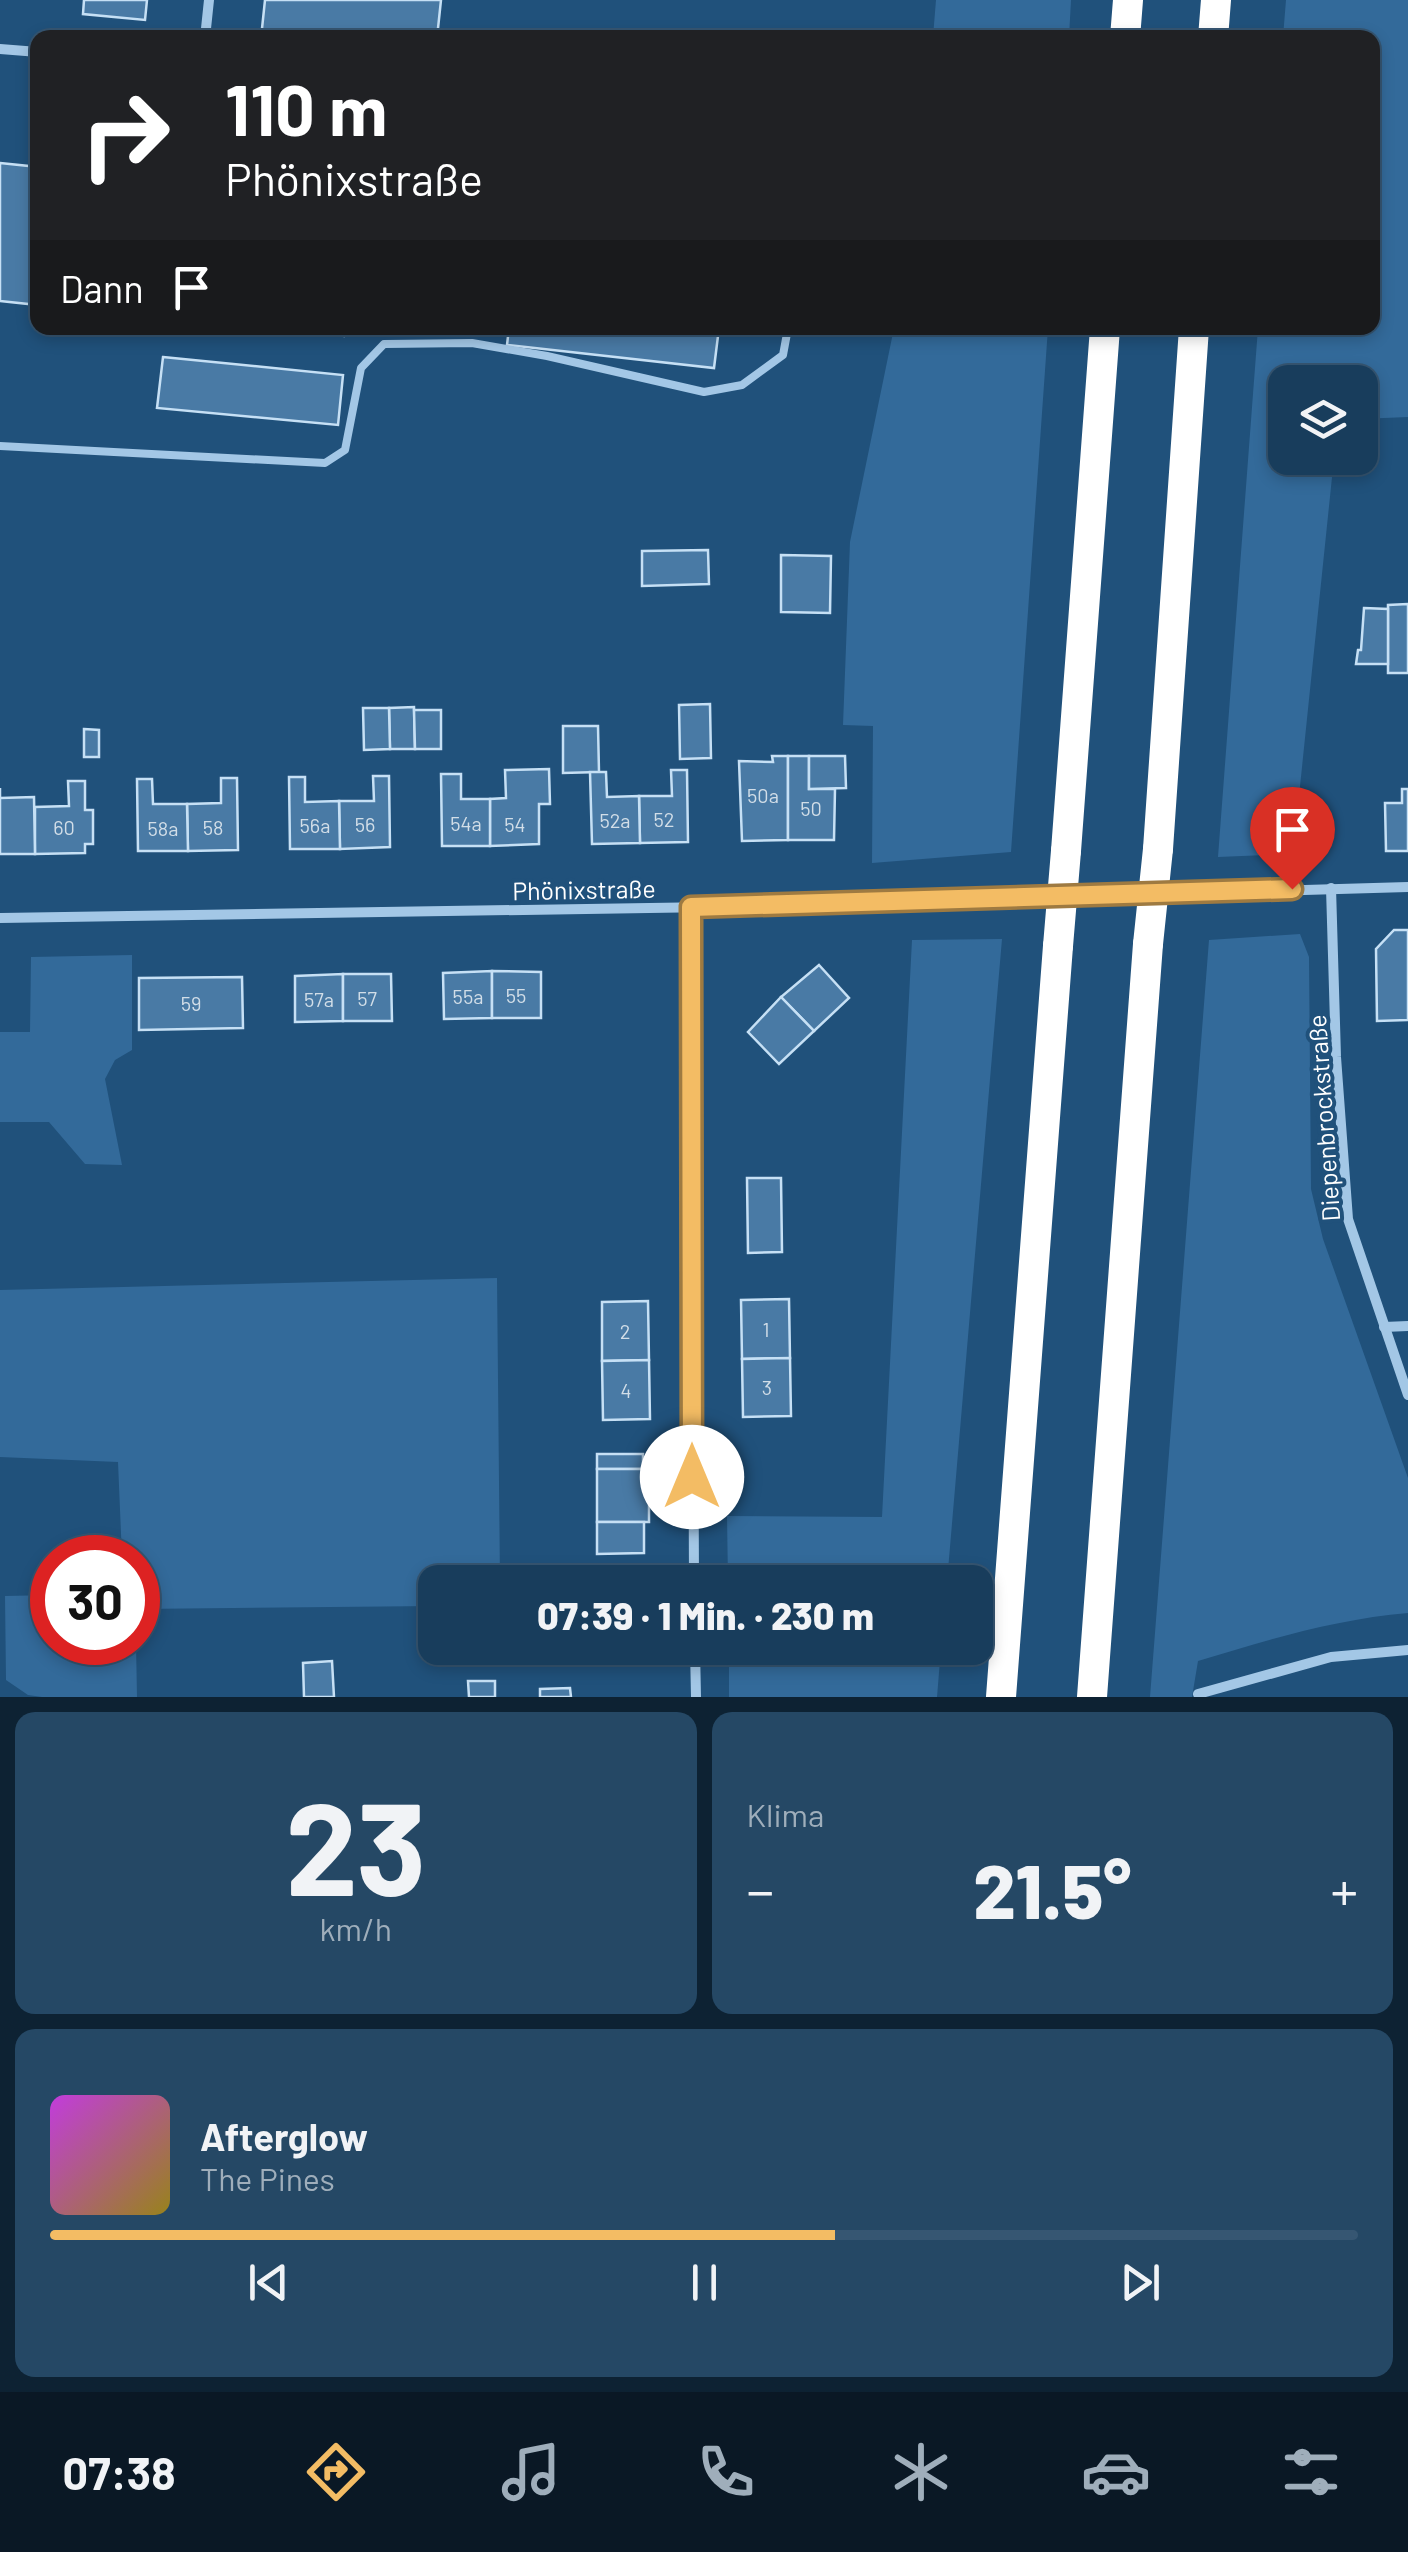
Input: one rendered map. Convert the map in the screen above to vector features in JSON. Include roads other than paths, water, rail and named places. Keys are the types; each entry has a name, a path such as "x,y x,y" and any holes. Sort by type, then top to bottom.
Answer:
{"highway":[{"path":"1126,30 1128,0"},
{"path":"1214,30 1216,0"},
{"path":"1001,1697 1103,335"},
{"path":"1092,1697 1194,335"}],"street":[{"path":"206,30 209,0"},
{"path":"0,49 30,51"},
{"name":"Phönixstraße","path":"0,918 691,907 1408,887"},
{"name":"Diepenbrockstraße","path":"1331,888 1336,1057 1348,1219 1408,1395"},
{"path":"691,907 694,1565"},
{"path":"1384,1326 1408,1326"},
{"path":"1198,1694 1331,1658 1408,1650"},
{"path":"696,1665 696,1697"}],"lane":[{"path":"0,446 325,463 345,450 360,368 384,344 472,343 704,392 742,385 783,355 787,335"}]}
